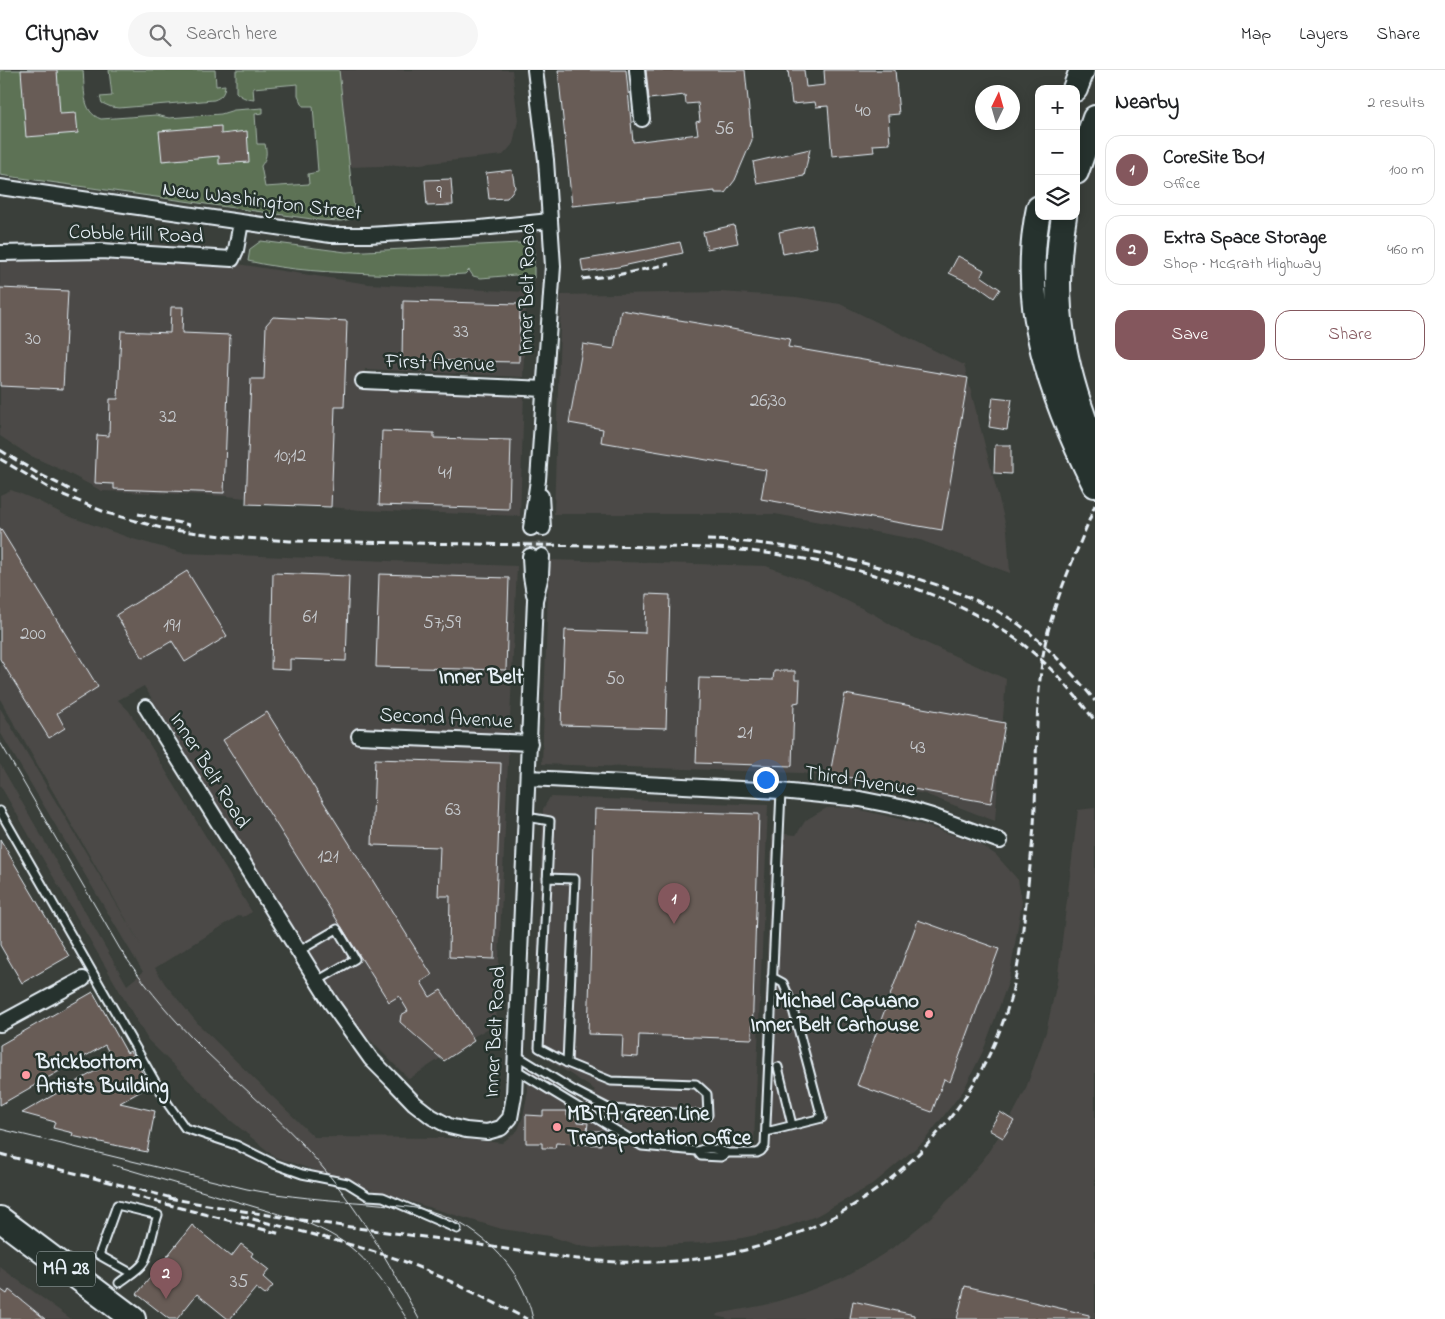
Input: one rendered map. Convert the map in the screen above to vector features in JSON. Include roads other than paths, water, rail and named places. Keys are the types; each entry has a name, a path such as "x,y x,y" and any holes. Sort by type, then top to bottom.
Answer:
{"highway":[{"path":"1076,85 1082,70"},
{"path":"1080,161 1095,118"},
{"path":"1037,220 1032,276 1034,304 1040,339 1058,400 1073,438 1095,484"},
{"path":"1063,220 1058,257 1060,327 1077,401 1095,448"},
{"name":"MA 28","path":"0,1219 133,1319"},
{"name":"MA 28","path":"0,1240 106,1319"}],"street":[{"name":"Inner Belt Road","path":"535,70 546,160 552,280 538,480 537,528"},
{"path":"637,70 642,119"},
{"name":"New Washington Street","path":"0,187 322,234 350,236 504,227 550,221"},
{"name":"Cobble Hill Road","path":"0,253 101,251 232,259 236,250 240,222"},
{"name":"First Avenue","path":"363,381 545,389"},
{"name":"Inner Belt Road","path":"146,707 317,981 371,1059 414,1103 432,1117 449,1126 466,1130 487,1132 501,1128 510,1118 514,1096 529,778 535,600 531,576 536,556"},
{"name":"Second Avenue","path":"359,736 530,743"},
{"name":"Third Avenue","path":"529,778 781,791 860,799 905,808 1000,841"},
{"path":"1,1022 83,979"}],"lane":[{"path":"515,1062 642,1146 697,1151 701,1156 722,1157 728,1153 757,1153 761,1151 765,1146 766,1132 781,791"},
{"path":"0,811 168,1104 185,1128 236,1145 274,1164 302,1174 347,1183 368,1196 383,1197 457,1229"},
{"path":"515,1062 610,1109 708,1115 707,1094 696,1084 611,1080 568,1063 539,1048 550,820 527,817"},
{"path":"547,878 575,879 568,1063"},
{"path":"299,951 337,928 355,959 317,981"},
{"path":"766,1132 822,1118 791,1002 783,983 772,977"},
{"path":"778,1067 792,1125"},
{"path":"119,1283 131,1273 144,1262 158,1215 118,1205 99,1255 131,1273"}],"tunnel":[{"path":"530,556 531,528"},
{"path":"542,556 543,528"}],"tram line":[{"path":"0,742 120,949 136,972 191,1037 282,1124 328,1173 370,1233 419,1319"},
{"path":"0,1129 247,1189 308,1198 409,1207 442,1215 461,1224 494,1248 519,1281 533,1319"},
{"path":"113,1165 299,1220 320,1228 351,1248 363,1259 385,1285 407,1319"}],"railway":[{"path":"582,279 617,275 669,264"},
{"path":"0,450 37,473 77,493"},
{"path":"0,459 54,491 107,513 165,529 231,537 290,541 716,548 754,551 830,564 906,585 943,599 1010,635 1034,653 1056,675 1095,721"},
{"path":"169,1198 270,1215 545,1255 598,1261 652,1262 713,1257 791,1236 848,1209 883,1185 915,1157 943,1126 968,1092 989,1055 1005,1016 1018,965 1031,861 1038,705 1045,644 1061,591 1095,505"},
{"path":"138,514 190,525"},
{"path":"707,540 776,545 822,553 905,575 982,603 1011,619 1045,646 1095,701"},
{"path":"0,1154 176,1199"},
{"path":"131,1195 281,1234"},
{"path":"241,1216 403,1261 450,1281 527,1319"}],"place":[{"name":"CoreSite BO1","path":"674,924"},
{"name":"Michael Capuano Inner Belt Carhouse","path":"929,1014"},
{"name":"Brickbottom Artists Building","path":"26,1075"},
{"name":"MBTA Green Line Transportation Office","path":"557,1127"},
{"name":"Extra Space Storage","path":"166,1299"}],"district":[{"name":"Inner Belt","path":"481,678"}]}
